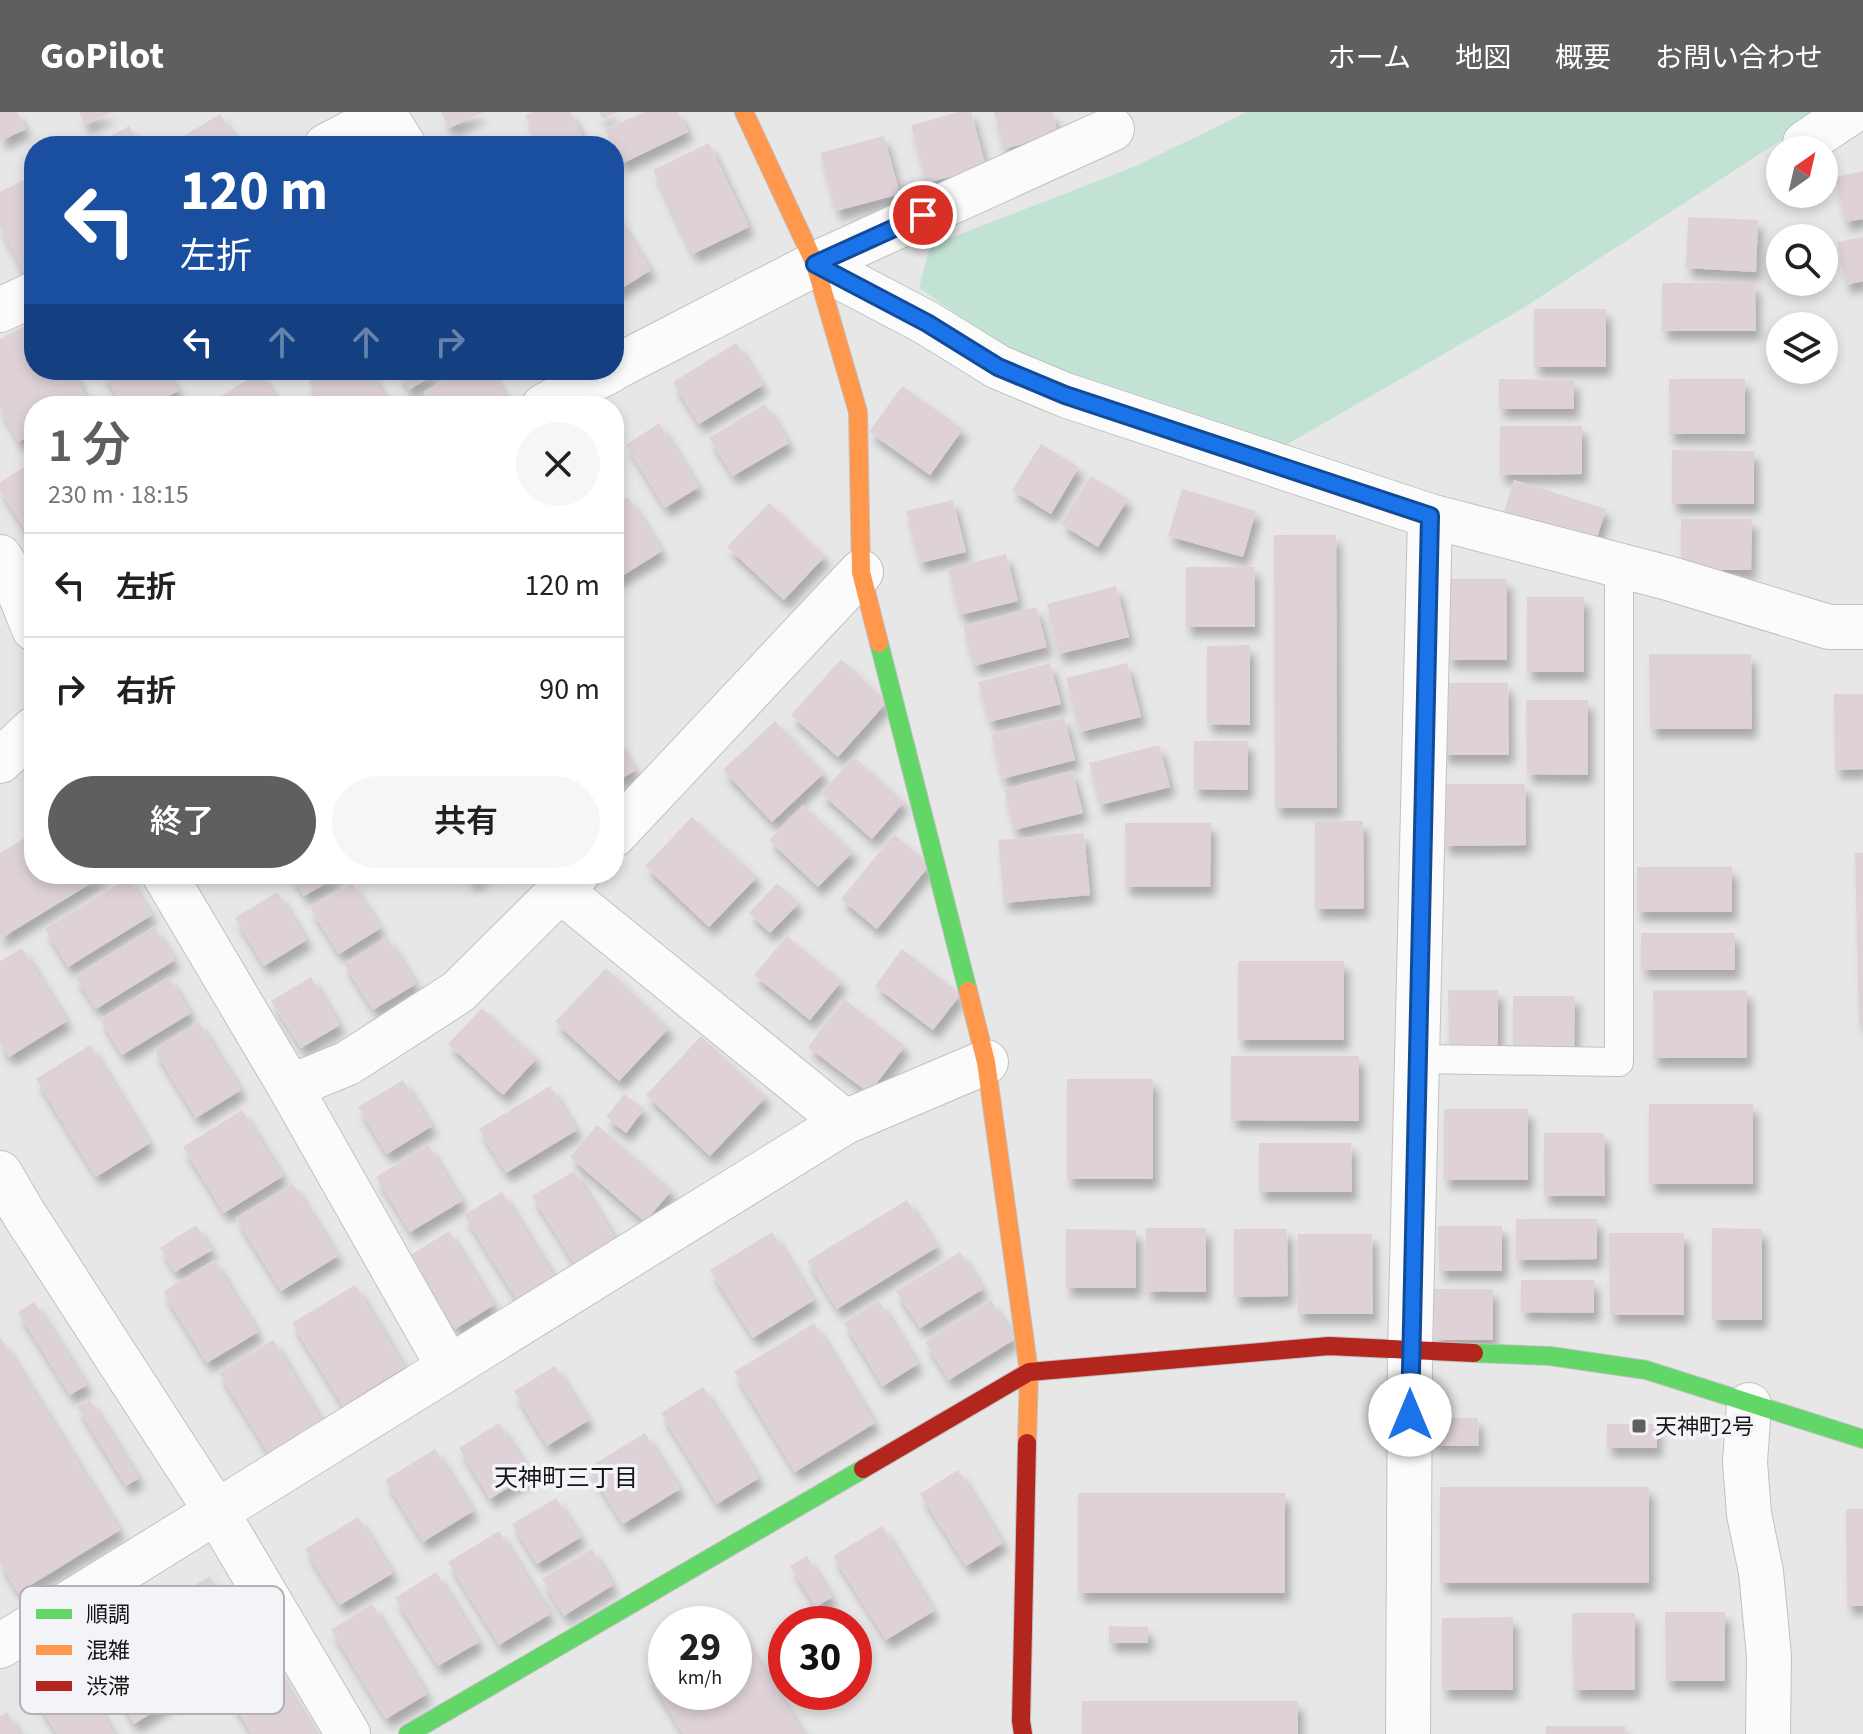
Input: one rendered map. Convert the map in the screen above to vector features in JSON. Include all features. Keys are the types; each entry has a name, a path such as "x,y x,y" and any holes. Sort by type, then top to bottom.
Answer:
{"street":[{"path":"744,112 815,264 858,412 861,572 986,1062 1029,1372 1014,1730"},
{"path":"1815,136 1851,112"},
{"path":"356,136 390,125"},
{"path":"624,363 815,264 1112,129"},
{"path":"815,264 927,323 998,367 1065,395 1430,516 1619,566 1829,627 1863,627"},
{"path":"0,310 24,299"},
{"path":"547,391 580,380"},
{"path":"1408,1734 1410,1351 1430,516"},
{"path":"0,557 14,579 24,604"},
{"path":"624,824 861,572"},
{"path":"0,761 24,738"},
{"path":"170,884 290,1087 448,1366"},
{"path":"290,1087 348,1063 458,992 568,884"},
{"path":"570,884 845,1122"},
{"path":"96,1586 845,1122 986,1062"},
{"path":"0,1173 12,1224 216,1511 260,1586"},
{"path":"408,1734 1029,1372 1329,1346 1550,1356 1646,1370 1863,1439"},
{"path":"1749,1405 1745,1462 1749,1514 1761,1572 1769,1656 1768,1734"},
{"path":"284,1626 348,1734"},
{"path":"0,1646 20,1634"}],"lane":[{"path":"1416,1059 1619,1062 1619,566"}],"green space":[{"path":"1247,112 1824,112 1787,136 1766,136 1766,150 1520,310 1286,445 1034,367 919,288 930,246 1136,166"}],"building":[{"path":"0,112 17,112 26,129 0,141"},
{"path":"79,112 112,112 85,125"},
{"path":"441,112 484,112 449,128"},
{"path":"532,112 571,112 582,136 535,136 525,115"},
{"path":"599,112 618,112 602,119"},
{"path":"644,112 678,112 688,132 624,163 624,136 608,136 605,130"},
{"path":"959,112 971,112 986,167 927,183 911,125"},
{"path":"994,112 1052,112 1058,135 1004,149"},
{"path":"220,114 234,136 184,136"},
{"path":"129,126 134,136 112,136"},
{"path":"884,136 900,194 836,211 820,153"},
{"path":"709,143 749,227 693,254 653,170"},
{"path":"1863,171 1863,219 1845,222 1838,176"},
{"path":"24,180 24,273 0,227 0,192"},
{"path":"1688,217 1758,220 1756,272 1686,268"},
{"path":"624,227 651,270 624,287"},
{"path":"1863,237 1863,281 1846,285 1838,242"},
{"path":"1662,283 1755,283 1756,331 1662,331"},
{"path":"1534,309 1606,309 1606,367 1534,367"},
{"path":"24,326 24,380 77,380 86,396 24,396 24,439 18,442 0,408 0,339"},
{"path":"736,343 763,385 699,424 673,382"},
{"path":"1499,379 1574,380 1574,409 1499,409"},
{"path":"1669,379 1745,379 1745,434 1669,434"},
{"path":"107,380 172,380 179,390 169,396 117,396"},
{"path":"247,380 265,380 275,396 220,396"},
{"path":"375,380 385,396 317,396 308,381"},
{"path":"403,380 425,380 409,390"},
{"path":"443,380 496,380 506,396 426,396 424,392"},
{"path":"902,386 963,429 930,475 869,432"},
{"path":"765,404 789,443 733,476 709,438"},
{"path":"659,423 699,487 665,508 626,445"},
{"path":"1500,426 1582,426 1582,474 1500,475"},
{"path":"1041,444 1079,467 1051,514 1012,490"},
{"path":"1672,450 1754,451 1754,504 1672,504"},
{"path":"24,467 24,528 0,490 0,482"},
{"path":"1091,476 1128,499 1098,547 1061,524"},
{"path":"1514,480 1606,509 1595,544 1503,515"},
{"path":"1182,489 1256,511 1243,557 1168,536"},
{"path":"628,497 662,551 624,575 624,499"},
{"path":"953,500 966,552 920,563 906,511"},
{"path":"769,503 825,556 784,600 727,547"},
{"path":"1681,519 1752,519 1751,570 1681,570"},
{"path":"1274,535 1336,535 1337,808 1275,808"},
{"path":"1006,554 1018,601 960,615 948,569"},
{"path":"1186,567 1255,567 1255,627 1186,627"},
{"path":"1447,579 1507,579 1507,660 1448,660"},
{"path":"1116,586 1129,637 1059,654 1047,604"},
{"path":"1527,597 1584,597 1584,672 1527,672"},
{"path":"1036,607 1047,647 974,666 963,626"},
{"path":"1250,645 1250,725 1207,724 1207,646"},
{"path":"1649,654 1751,654 1752,729 1650,729"},
{"path":"841,659 887,702 838,757 791,715"},
{"path":"1050,663 1061,704 989,722 978,682"},
{"path":"1127,663 1141,717 1080,732 1066,678"},
{"path":"1443,683 1508,683 1509,755 1443,755"},
{"path":"1834,694 1863,694 1863,769 1835,770"},
{"path":"1526,700 1588,700 1588,775 1527,774"},
{"path":"1064,717 1075,760 1002,779 991,735"},
{"path":"775,721 824,773 772,822 723,770"},
{"path":"1194,741 1248,741 1248,790 1194,789"},
{"path":"1159,745 1170,787 1100,805 1089,763"},
{"path":"624,751 636,770 624,777"},
{"path":"854,757 904,802 872,839 821,793"},
{"path":"1072,771 1083,813 1014,830 1004,789"},
{"path":"1444,784 1525,784 1526,845 1444,846"},
{"path":"803,805 853,852 818,887 769,840"},
{"path":"692,817 757,877 709,927 645,866"},
{"path":"1315,821 1363,821 1364,909 1315,909"},
{"path":"1125,823 1211,823 1210,887 1125,887"},
{"path":"1084,833 1090,895 1004,903 998,840"},
{"path":"894,834 930,865 877,929 841,899"},
{"path":"24,838 24,884 90,884 0,939 0,853"},
{"path":"1855,853 1863,853 1863,1024 1859,1024"},
{"path":"1637,867 1732,867 1732,912 1637,912"},
{"path":"777,883 799,903 770,933 749,913"},
{"path":"118,884 132,884 152,915 68,967 45,929"},
{"path":"296,884 325,884 304,896"},
{"path":"353,884 381,928 339,954 310,908"},
{"path":"277,892 307,940 264,966 235,918"},
{"path":"154,927 175,960 96,1009 75,976"},
{"path":"1641,933 1735,933 1735,970 1641,970"},
{"path":"787,936 842,981 810,1020 754,975"},
{"path":"387,937 416,984 373,1010 344,964"},
{"path":"22,948 67,1021 9,1057 0,1043 0,961"},
{"path":"902,949 961,994 933,1030 875,986"},
{"path":"1238,961 1344,961 1344,1040 1238,1040"},
{"path":"606,968 669,1028 619,1081 555,1022"},
{"path":"169,977 191,1013 122,1055 100,1019"},
{"path":"311,977 340,1025 301,1048 271,1001"},
{"path":"1448,990 1498,990 1498,1053 1449,1053"},
{"path":"1653,990 1747,990 1747,1058 1653,1058"},
{"path":"1513,996 1575,996 1574,1049 1513,1049"},
{"path":"844,999 905,1046 869,1093 808,1047"},
{"path":"482,1008 537,1058 503,1095 448,1044"},
{"path":"199,1022 241,1090 196,1118 154,1049"},
{"path":"701,1036 766,1097 710,1156 646,1095"},
{"path":"90,1045 150,1143 96,1177 36,1079"},
{"path":"1231,1056 1359,1056 1359,1121 1231,1120"},
{"path":"1067,1079 1153,1079 1153,1179 1067,1179"},
{"path":"403,1080 432,1126 387,1154 358,1107"},
{"path":"550,1086 577,1130 506,1173 479,1129"},
{"path":"624,1094 644,1109 626,1133 606,1117"},
{"path":"1649,1104 1753,1104 1753,1184 1649,1184"},
{"path":"1444,1109 1528,1109 1528,1180 1444,1180"},
{"path":"242,1110 283,1176 224,1213 183,1147"},
{"path":"597,1125 672,1190 645,1222 570,1157"},
{"path":"1544,1133 1604,1133 1605,1196 1544,1196"},
{"path":"1259,1143 1351,1143 1352,1192 1259,1192"},
{"path":"428,1145 462,1201 410,1232 376,1177"},
{"path":"574,1171 617,1241 576,1266 532,1196"},
{"path":"293,1184 338,1256 281,1291 236,1218"},
{"path":"502,1192 555,1278 518,1301 464,1215"},
{"path":"907,1200 937,1247 837,1309 807,1261"},
{"path":"1516,1219 1597,1219 1597,1259 1516,1260"},
{"path":"196,1225 212,1250 175,1272 160,1248"},
{"path":"1438,1226 1502,1226 1502,1271 1439,1271"},
{"path":"1146,1228 1206,1228 1206,1292 1146,1291"},
{"path":"1712,1228 1762,1229 1762,1320 1712,1320"},
{"path":"1066,1229 1136,1230 1136,1288 1066,1288"},
{"path":"1234,1229 1287,1229 1288,1296 1234,1297"},
{"path":"449,1231 494,1305 455,1329 409,1256"},
{"path":"772,1232 814,1300 753,1338 710,1270"},
{"path":"1609,1233 1684,1233 1684,1315 1610,1315"},
{"path":"1298,1234 1372,1234 1373,1314 1298,1314"},
{"path":"960,1252 983,1289 920,1328 896,1291"},
{"path":"214,1260 258,1332 207,1363 163,1292"},
{"path":"1521,1280 1594,1280 1594,1313 1521,1312"},
{"path":"355,1285 405,1367 343,1406 292,1323"},
{"path":"1434,1289 1493,1289 1493,1340 1434,1340"},
{"path":"991,1300 1015,1339 949,1380 925,1342"},
{"path":"879,1301 918,1364 883,1386 844,1323"},
{"path":"34,1302 87,1385 70,1395 18,1312"},
{"path":"814,1323 875,1423 795,1472 734,1372"},
{"path":"0,1337 120,1530 29,1586 20,1586 18,1593 0,1563"},
{"path":"273,1340 322,1421 269,1454 219,1373"},
{"path":"555,1366 589,1420 547,1446 514,1391"},
{"path":"703,1387 759,1478 717,1504 661,1413"},
{"path":"90,1400 139,1478 126,1486 77,1407"},
{"path":"1433,1418 1478,1418 1479,1446 1433,1446"},
{"path":"499,1423 531,1474 490,1499 459,1448"},
{"path":"1607,1424 1657,1424 1657,1448 1607,1448"},
{"path":"645,1433 680,1489 623,1524 588,1468"},
{"path":"435,1449 473,1511 423,1542 385,1480"},
{"path":"958,1470 1003,1543 966,1566 920,1494"},
{"path":"1440,1487 1649,1487 1649,1583 1440,1583"},
{"path":"1078,1493 1285,1493 1285,1593 1078,1593"},
{"path":"556,1498 581,1537 537,1564 512,1524"},
{"path":"1846,1509 1863,1509 1863,1606 1847,1606"},
{"path":"358,1517 393,1573 340,1605 305,1549"},
{"path":"882,1526 934,1611 886,1640 872,1618 872,1606 865,1606 833,1556"},
{"path":"499,1531 550,1614 499,1645 448,1562"},
{"path":"592,1549 613,1585 564,1616 542,1579"},
{"path":"807,1556 832,1597 815,1606 790,1566"},
{"path":"436,1572 479,1642 438,1666 395,1598"},
{"path":"210,1576 216,1586 193,1586"},
{"path":"372,1604 427,1694 386,1719 331,1630"},
{"path":"1665,1612 1725,1612 1725,1681 1666,1681"},
{"path":"1572,1613 1635,1613 1635,1690 1573,1690"},
{"path":"1513,1617 1513,1690 1442,1690 1442,1618"},
{"path":"1109,1626 1148,1627 1148,1643 1109,1643"},
{"path":"752,1650 768,1676 768,1710 789,1710 804,1734 683,1734 669,1710 752,1710"},
{"path":"284,1682 316,1734 252,1734 239,1714 284,1714"},
{"path":"1082,1701 1298,1701 1298,1734 1082,1734"},
{"path":"7,1712 20,1734 0,1734 0,1716"},
{"path":"44,1714 103,1714 115,1734 57,1734"},
{"path":"128,1714 150,1714 134,1724"},
{"path":"1546,1726 1625,1726 1625,1734 1546,1734"}],"traffic: fast":[{"path":"879,643 968,991"},
{"path":"1474,1353 1550,1356 1646,1370 1863,1439"},
{"path":"408,1734 863,1469"}],"traffic: slow":[{"path":"744,112 815,264 858,412 861,572 879,643"},
{"path":"968,991 986,1062 1029,1372 1027,1443"}],"traffic: jam":[{"path":"863,1469 1029,1372 1329,1346 1474,1353"},
{"path":"1023,1734 1027,1443"}],"place":[{"name":"天神町2号","path":"1639,1426"}],"district":[{"name":"天神町三丁目","path":"566,1478"}],"route":[{"path":"923,215 815,264 927,323 998,367 1065,395 1430,516 1410,1415"}]}
